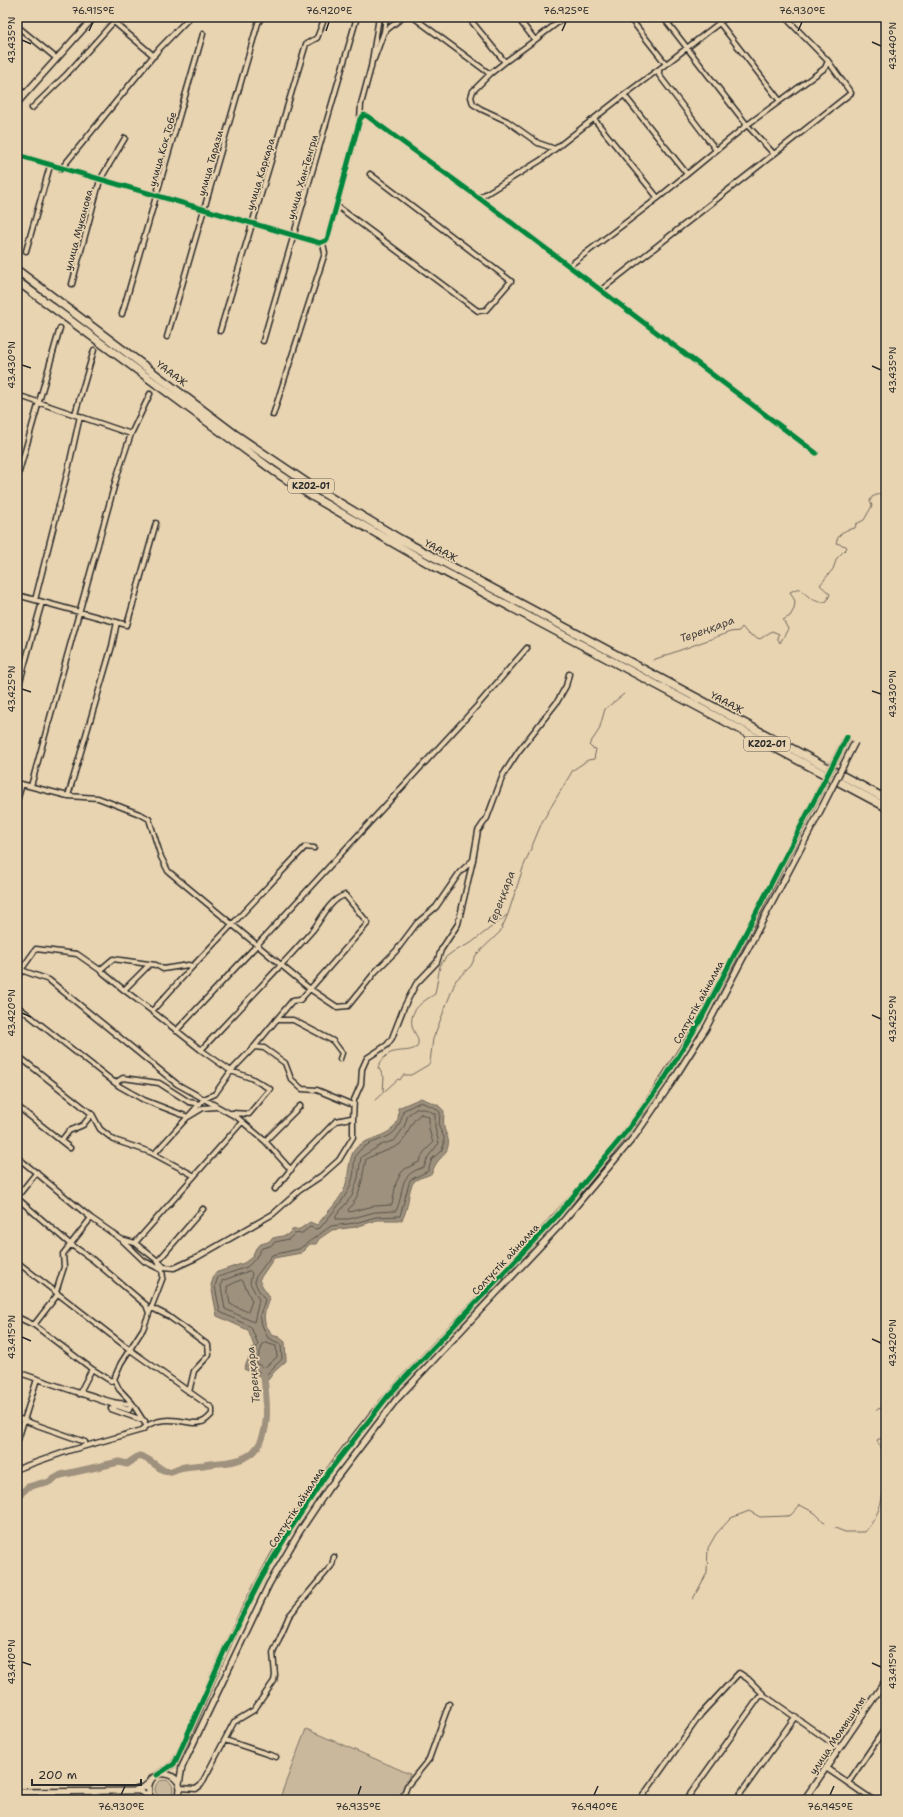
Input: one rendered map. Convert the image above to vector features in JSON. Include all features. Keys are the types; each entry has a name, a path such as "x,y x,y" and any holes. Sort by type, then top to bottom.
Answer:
{"highway":[{"name":"ҮАААЖ","path":"17,270 236,435 313,487 400,539 886,799"},
{"name":"ҮАААЖ","path":"17,282 274,471 315,498 428,563 886,807"}],"street":[{"path":"32,108 66,75 118,17"},
{"path":"61,169 154,56 190,17"},
{"name":"улица Тарази","path":"167,337 258,23 262,17"},
{"name":"улица Каркара","path":"220,331 306,44 317,38 325,17"},
{"name":"улица Хан-Тенгри","path":"263,341 357,17"},
{"path":"371,67 376,28 379,17"},
{"path":"323,243 327,240 337,206 360,119 361,104 371,67 384,32 386,17"},
{"path":"384,32 403,17"},
{"path":"413,17 490,74"},
{"path":"468,17 505,62"},
{"path":"517,17 535,40"},
{"path":"555,149 538,143 507,120 481,109 473,104 471,97 473,91 490,74 565,17"},
{"path":"628,17 666,64"},
{"path":"663,17 747,125 774,154"},
{"path":"715,17 780,101"},
{"path":"479,198 555,149 727,17"},
{"path":"601,290 851,93 828,62 785,17"},
{"path":"17,103 91,18"},
{"path":"114,22 154,56"},
{"path":"17,26 56,58"},
{"name":"улица Кок Тобе","path":"122,314 203,34"},
{"path":"569,266 658,198 747,125 825,68 828,62"},
{"path":"659,70 659,75 716,150"},
{"path":"17,87 25,94"},
{"path":"624,95 687,174"},
{"path":"360,119 364,115 370,117 816,453"},
{"path":"594,119 658,198"},
{"name":"улица Муканова","path":"72,284 100,180 124,138"},
{"path":"17,155 253,225 323,243"},
{"path":"26,251 50,166"},
{"path":"337,206 478,311 486,310 511,281 370,174"},
{"path":"273,415 325,253 323,243"},
{"path":"17,479 60,328"},
{"path":"75,414 94,350"},
{"path":"30,786 117,476 132,434 150,394"},
{"path":"17,395 132,434"},
{"path":"35,600 80,416"},
{"path":"17,595 127,625 156,523"},
{"path":"17,692 42,602"},
{"path":"68,796 112,646 117,622"},
{"path":"176,1031 477,706 526,648"},
{"path":"121,1239 135,1243 164,1267 174,1268 196,1258 273,1214 300,1190 321,1176 339,1160 353,1137 353,1105 361,1084 362,1069 367,1058 387,1046 416,984 436,962 441,950 458,924 473,860 478,831 487,818 503,775 518,752 557,702 566,686 569,674"},
{"name":"Солтүстік айналма","path":"130,1791 140,1789 157,1775 174,1764 226,1647 261,1579 291,1528 324,1478 388,1396 555,1218 626,1132 665,1078 700,1021 847,737"},
{"name":"Солтүстік айналма","path":"177,1800 182,1767 269,1584 300,1531 324,1495 396,1400 559,1226 634,1137 672,1082 706,1028 856,742"},
{"path":"17,783 68,796 98,798 149,819 161,857 168,871 310,989 337,1007 348,1006 376,971 396,951 417,923 436,907 460,872 473,860"},
{"path":"17,801 22,784"},
{"path":"800,828 809,832"},
{"path":"152,1012 193,966 305,847 314,848"},
{"path":"154,1154 204,1100 215,1094 231,1071 254,1047 292,1001 300,1000 368,923 345,895 340,897 322,915 314,929 201,1050"},
{"path":"17,979 21,970 36,949 77,954 100,970 201,1050 231,1071 251,1078 270,1089 250,1114 240,1115 228,1113"},
{"path":"100,970 113,959 156,965 163,969 188,965 193,966"},
{"path":"124,990 149,965"},
{"path":"17,966 21,970 49,980 177,1084 242,1122 265,1141 290,1170"},
{"path":"17,1006 115,1083 144,1100 188,1117"},
{"path":"276,1020 293,1020 333,1041 342,1052 340,1059"},
{"path":"254,1047 264,1048 285,1063 291,1079 302,1089 317,1090 353,1105"},
{"path":"17,1055 92,1114 100,1129 114,1140 154,1154 193,1175"},
{"path":"115,1083 123,1078 159,1083 189,1102 200,1104"},
{"path":"17,1106 70,1148"},
{"path":"188,1117 203,1108 217,1106"},
{"path":"265,1141 300,1106"},
{"path":"61,1141 69,1131 83,1125 92,1114"},
{"path":"275,1189 290,1170 336,1121 351,1118 353,1119"},
{"path":"135,1243 193,1175 242,1122"},
{"path":"17,1157 91,1218 121,1239 144,1261 162,1270"},
{"path":"36,1172 17,1198 70,1244 92,1259 146,1305 149,1313"},
{"path":"158,1261 203,1209"},
{"path":"34,1325 57,1293 64,1267 63,1254 91,1218"},
{"path":"114,1379 129,1349 143,1329 152,1308 163,1277 158,1261"},
{"path":"17,1262 129,1349 212,1408 212,1414 207,1419 196,1424 166,1420 146,1423 111,1409 119,1406"},
{"path":"152,1308 168,1316 208,1345 209,1354 194,1371 189,1392"},
{"path":"17,1317 34,1325 108,1380 114,1379"},
{"path":"80,1393 92,1369"},
{"path":"17,1372 129,1410 132,1403"},
{"path":"17,1443 37,1379"},
{"path":"114,1379 119,1389 132,1403 146,1423"},
{"path":"17,1418 85,1442 85,1446"},
{"path":"17,1469 85,1446 142,1430 146,1423"},
{"path":"157,1775 162,1774 172,1776 180,1786 196,1789 201,1785 234,1722 254,1710 269,1689 275,1675 273,1653 289,1616 332,1565 334,1557"},
{"path":"640,1800 701,1714 739,1673 748,1679 765,1696 839,1748"},
{"name":"улица Момышулы","path":"804,1800 886,1680"},
{"path":"686,1800 760,1696 765,1696"},
{"path":"402,1800 408,1786 429,1759 449,1704"},
{"path":"736,1800 795,1717"},
{"path":"848,1783 886,1727"},
{"path":"225,1740 276,1757"},
{"path":"826,1768 873,1800"},
{"path":"150,1782 149,1787 152,1799"},
{"path":"17,1792 139,1791 152,1799"}],"shaded area":[{"path":"306,1729 410,1774 399,1800 279,1800"},
{"path":"164,1780 170,1783 173,1789 170,1795 164,1798 158,1795 155,1789 158,1783"}],"water":[{"path":"421,1098 438,1105 444,1111 444,1125 448,1138 447,1150 436,1164 432,1173 417,1179 411,1186 406,1210 402,1220 377,1220 356,1227 332,1230 319,1239 316,1244 310,1244 301,1253 274,1258 259,1280 270,1299 265,1311 265,1323 271,1335 279,1337 285,1342 286,1361 268,1380 244,1369 254,1346 248,1330 217,1316 211,1285 215,1273 244,1263 252,1257 256,1248 273,1238 287,1235 292,1230 300,1229 310,1222 317,1225 343,1192 347,1181 351,1157 356,1148 362,1143 391,1130 396,1125 398,1108"}],"waterway":[{"name":"Тереңқара","path":"653,660 730,632 739,631 742,627 748,634 760,639 772,631 779,634 777,637 780,643 788,629 783,620 790,616 794,609 795,601 790,592 799,588 816,601 827,601 830,594 820,585 833,569 837,558 847,548 846,546 836,543 839,536 845,531 855,528 856,524 864,520 872,506 870,501 872,497 881,493 886,498"},
{"name":"Тереңқара","path":"375,1100 398,1079 400,1080 403,1075 411,1075 428,1065 430,1062 433,1039 456,980 471,966 476,955 500,932 508,914 523,868 542,822 573,770 588,760 594,759 596,749 589,745 599,730 605,709 624,694"},
{"path":"383,1092 384,1077 378,1067 387,1055 392,1052 407,1051 417,1047 418,1040 413,1029 412,1017 417,1008 425,1000 435,994 440,966 446,957 454,951 471,943 507,915"},
{"name":"Тереңқара","path":"17,1497 28,1487 47,1483 61,1475 119,1462 127,1464 139,1456 169,1472 178,1468 232,1462 243,1459 256,1449 262,1440 265,1429 266,1391 263,1370"},
{"path":"876,1410 886,1406"},
{"path":"886,1436 882,1439 878,1439 877,1441 886,1456"},
{"path":"835,1528 845,1532 865,1532 871,1525 878,1512 886,1476"},
{"path":"693,1599 707,1573 708,1548 716,1534 731,1518 749,1511 760,1517 787,1516 791,1515 800,1505 815,1513 825,1523"}],"cycle path":[{"path":"17,155 320,243 327,240 360,119 364,115 367,116 479,198 816,453"},
{"path":"157,1775 174,1764 226,1647 261,1579 291,1528 324,1478 388,1396 555,1218 626,1132 665,1078 700,1021 847,737"}]}
